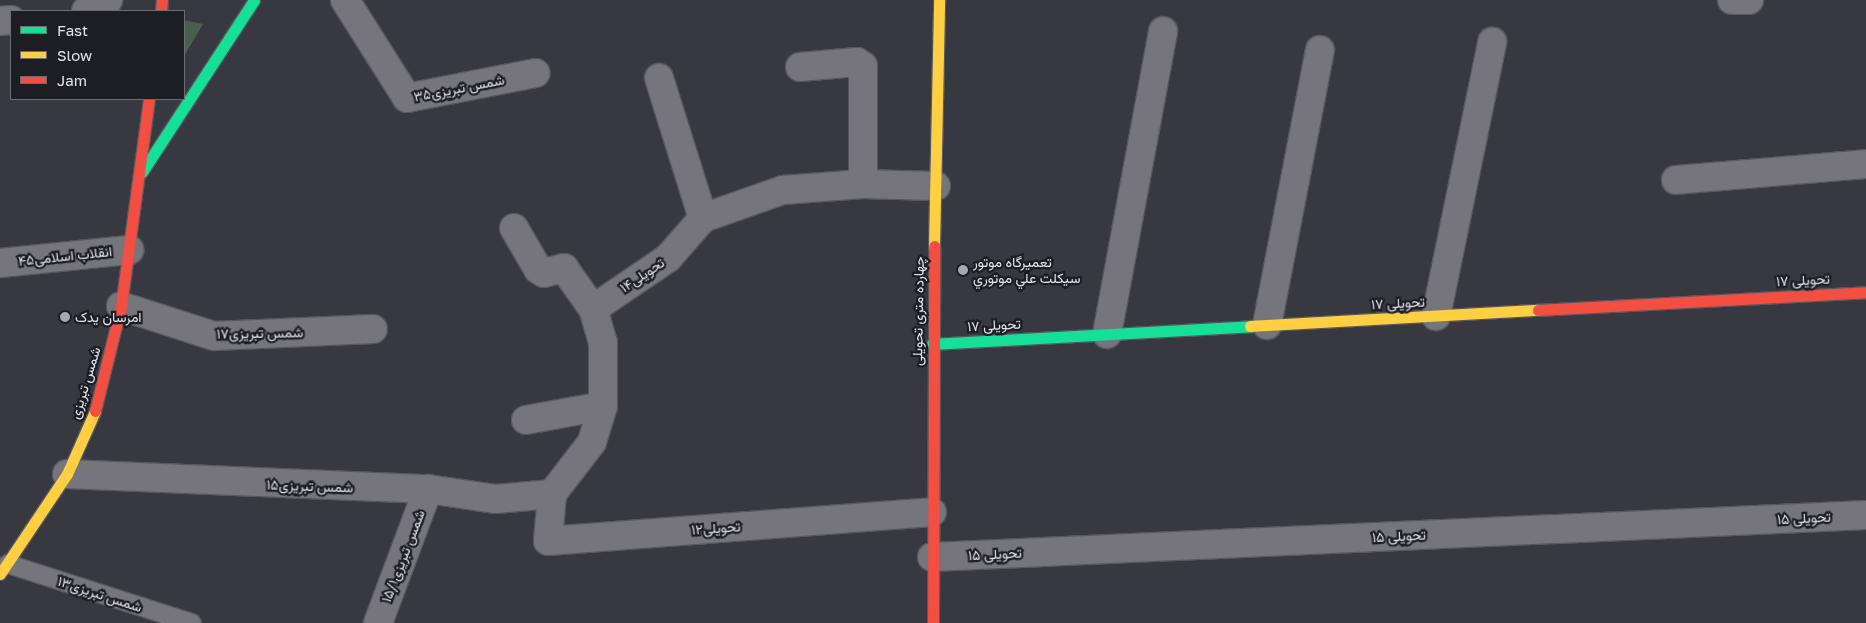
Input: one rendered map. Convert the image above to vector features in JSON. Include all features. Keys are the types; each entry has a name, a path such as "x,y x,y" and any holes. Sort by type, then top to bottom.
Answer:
{"street":[{"path":"89,10 108,0"},
{"path":"138,178 254,0"},
{"name":"۳۵شمس تبریزی","path":"345,0 407,98 536,73"},
{"name":"چهارده متری تحویلی","path":"933,623 932,344 941,0"},
{"path":"1732,0 1749,0"},
{"path":"1107,334 1163,31"},
{"path":"1436,316 1492,42"},
{"path":"1268,325 1320,50"},
{"path":"800,67 857,62 863,66 863,184"},
{"path":"659,78 703,218"},
{"name":"شمس تبریزی","path":"4,569 67,474 95,410 121,306 149,100"},
{"path":"1676,180 1866,164"},
{"name":"تحویلی۱۴","path":"593,309 668,258 703,218 783,190 863,184 936,186"},
{"path":"514,228 538,269 544,273 564,268 593,309 604,343 603,406 592,442 552,494"},
{"name":"انقلاب اسلامی۴۵","path":"0,262 129,250"},
{"name":"تحویلی ۱۷","path":"932,344 1866,292"},
{"name":"شمس تبریزی۱۷","path":"121,306 214,336 373,329"},
{"path":"526,420 603,406"},
{"name":"شمس تبریزی۱۵","path":"67,474 428,489 496,499 552,494"},
{"name":"شمس تبریزی۱۵/۱","path":"378,623 428,489"},
{"name":"تحویلی۱۲","path":"552,494 548,541 932,512"},
{"name":"تحویلی ۱۵","path":"932,557 1866,515"}],"lane":[{"name":"شمس تبریزی۱۳","path":"4,569 192,623"}],"green space":[{"path":"185,20 203,24 185,54"}],"traffic: fast":[{"path":"142,172 254,0"},
{"path":"932,344 1250,326"}],"traffic: slow":[{"path":"934,246 939,0"},
{"path":"1250,326 1538,310"},
{"path":"0,574 67,474 95,411"}],"traffic: jam":[{"path":"161,10 162,0"},
{"path":"95,411 121,306 149,100"},
{"path":"933,623 934,246"},
{"path":"1538,310 1866,292"}],"place":[{"name":"تعميرگاه موتور سيكلت علي موتوري","path":"963,270"},
{"name":"امرسان یدک","path":"65,317"}]}
